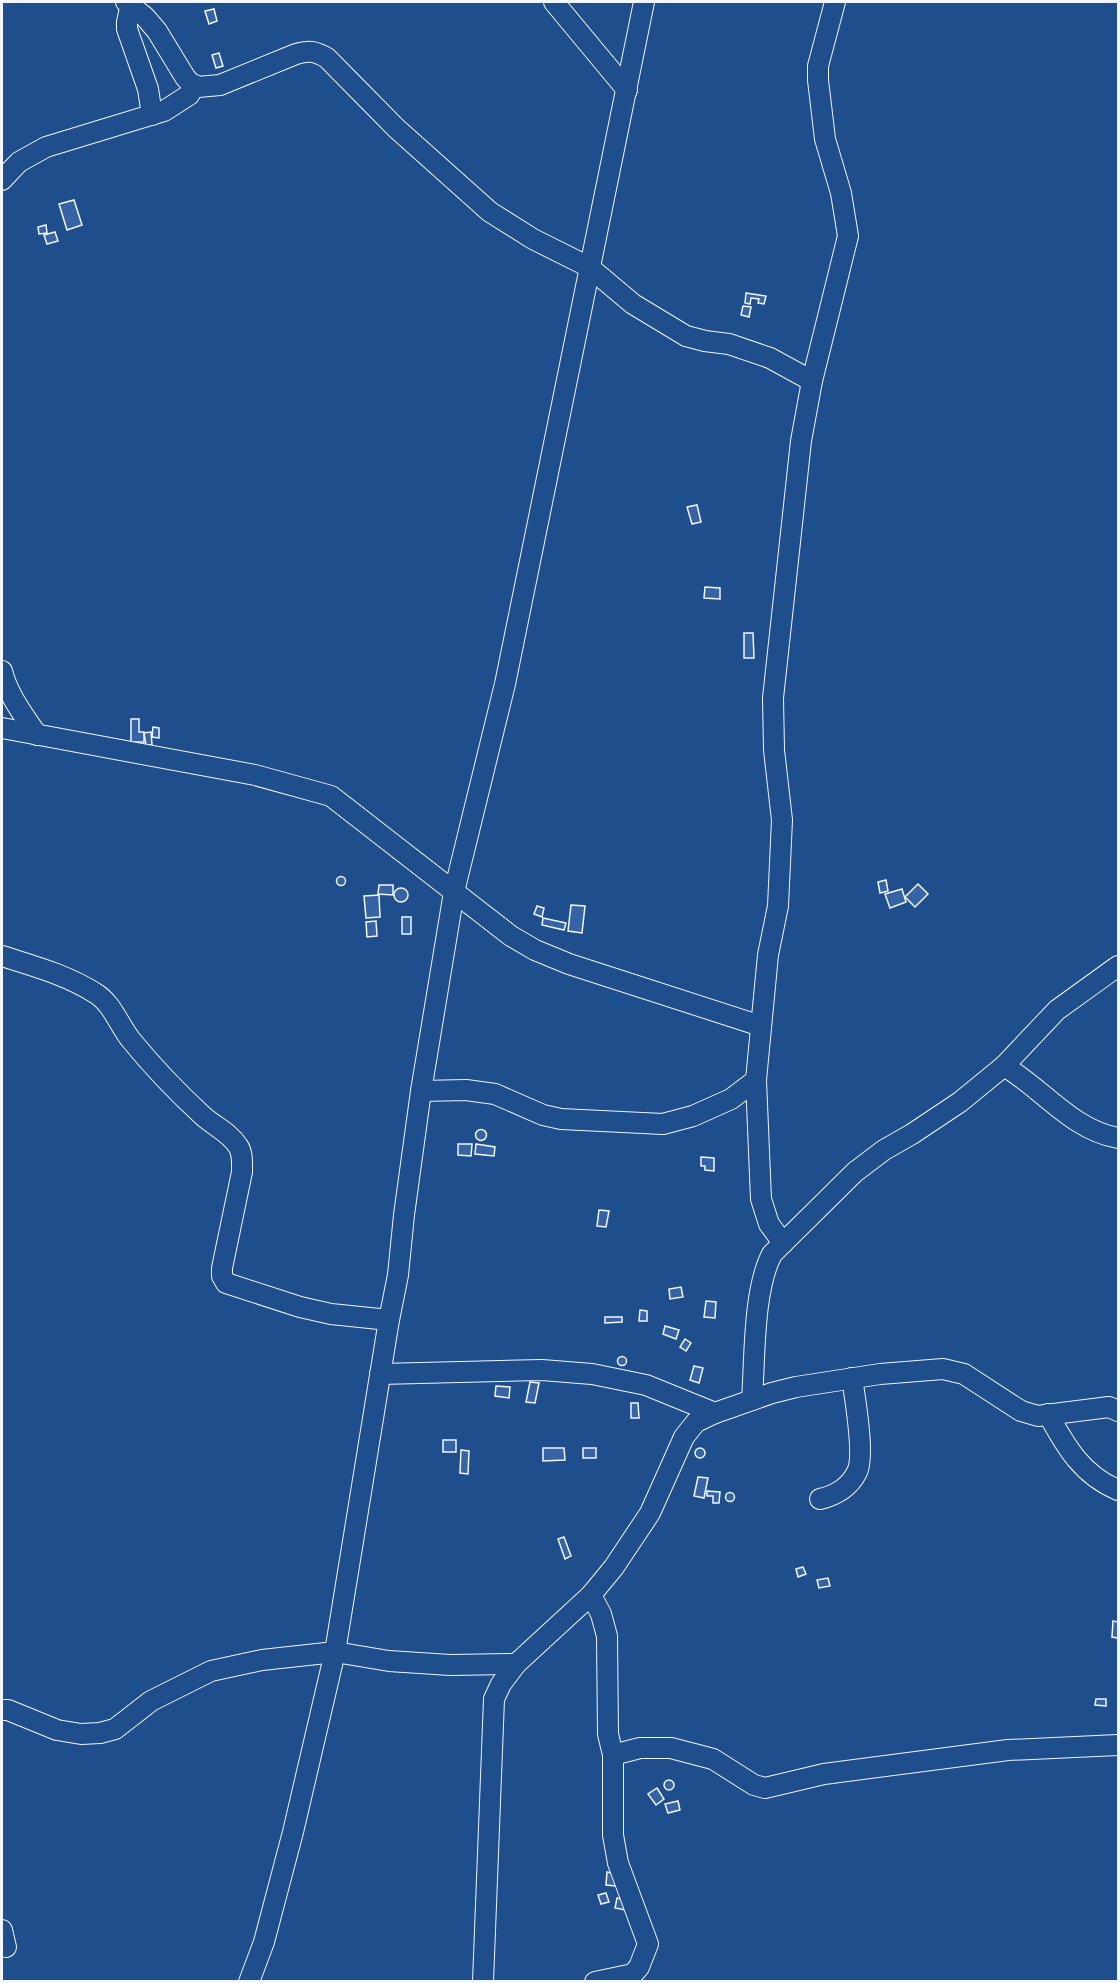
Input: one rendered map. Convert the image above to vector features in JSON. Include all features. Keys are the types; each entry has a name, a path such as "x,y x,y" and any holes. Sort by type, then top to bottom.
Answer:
{"street":[{"path":"554,2 627,90"},
{"path":"249,1982 264,1941 293,1832 335,1652 389,1320 399,1275 404,1215 421,1091 454,892 505,684 644,2"},
{"path":"783,1243 769,1224 761,1199 756,1080 768,955 778,906 781,831 772,698 801,441 848,236 840,193 825,139 818,80 818,66 835,2"},
{"path":"128,3 145,16 157,31 185,77 198,87 220,85 307,50 315,51 327,58 396,128 490,213 533,239 589,267 633,304 686,336 729,344 770,358 813,381"},
{"path":"128,3 128,29 148,89 152,115"},
{"path":"2,180 19,162 46,147 164,111 189,95 195,85"},
{"path":"2,671 12,698 37,735"},
{"path":"2,728 255,775 331,796 510,936 535,950 639,988 761,1026"},
{"path":"2,956 57,973 97,993 109,1005 130,1039 176,1091 207,1120 228,1134 239,1146 242,1172 222,1268 222,1276 226,1283 300,1307 331,1314 389,1320"},
{"path":"752,1400 759,1308 765,1266 772,1254 855,1172 884,1150 960,1102 1004,1066 1056,1010 1119,966"},
{"path":"1004,1066 1021,1076 1074,1120 1106,1136 1119,1138"},
{"path":"421,1091 466,1090 495,1094 543,1115 561,1119 663,1124 693,1116 721,1103 756,1080"},
{"path":"483,1982 494,1699 501,1684 516,1664 591,1595 614,1567 650,1513 687,1432 696,1422 772,1393 796,1387 852,1378 943,1369 964,1374 1021,1411 1038,1416 1109,1407 1119,1411"},
{"path":"380,1374 542,1370 592,1374 646,1385 715,1413"},
{"path":"820,1499 834,1496 842,1490 858,1470 859,1439 852,1378"},
{"path":"1048,1414 1062,1440 1082,1467 1103,1484 1119,1490"},
{"path":"591,1595 601,1614 607,1636 608,1734 613,1755 613,1835 618,1863 648,1944 639,1967 633,1974 595,1982"},
{"path":"2,1710 8,1710 57,1730 81,1734 100,1733 115,1729 151,1701 211,1671 262,1660 335,1652 399,1662 450,1665 516,1664"},
{"path":"613,1755 640,1748 671,1748 713,1759 754,1785 765,1788 824,1774 1008,1750 1119,1745"}],"building":[{"path":"214,9 217,21 209,24 205,11"},
{"path":"219,53 223,66 216,68 212,55"},
{"path":"74,200 82,225 67,230 59,204"},
{"path":"46,225 47,233 39,234 38,227"},
{"path":"55,232 58,241 47,244 44,235"},
{"path":"746,293 766,296 764,304 758,303 759,299 751,298 750,304 745,303"},
{"path":"743,306 751,307 749,317 741,315"},
{"path":"697,505 701,522 692,524 687,507"},
{"path":"705,587 720,588 720,599 704,598"},
{"path":"744,633 753,633 754,658 744,658"},
{"path":"131,719 139,719 139,732 144,732 144,742 131,742"},
{"path":"153,727 159,728 159,738 152,737"},
{"path":"151,732 152,745 146,745 144,733"},
{"path":"341,877 345,881 341,885 337,881"},
{"path":"886,880 888,891 880,893 878,882"},
{"path":"918,884 928,894 915,907 905,897"},
{"path":"379,885 393,885 393,895 378,894"},
{"path":"398,888 404,888 408,895 404,902 398,902 394,898 394,892"},
{"path":"902,889 906,902 890,908 885,894"},
{"path":"379,895 380,917 366,918 364,896"},
{"path":"571,905 585,906 582,933 568,931"},
{"path":"537,906 544,908 542,917 534,914"},
{"path":"402,917 411,917 411,934 402,934"},
{"path":"543,918 566,923 564,930 542,925"},
{"path":"376,921 377,936 367,937 366,922"},
{"path":"481,1129 487,1135 481,1141 475,1135"},
{"path":"458,1144 472,1144 471,1156 458,1155"},
{"path":"476,1144 495,1147 494,1156 475,1154"},
{"path":"701,1157 714,1158 714,1171 705,1170 705,1166 701,1166"},
{"path":"599,1210 609,1211 606,1227 597,1226"},
{"path":"681,1287 683,1297 670,1299 669,1289"},
{"path":"706,1301 716,1302 715,1318 704,1317"},
{"path":"640,1310 647,1311 647,1321 639,1321"},
{"path":"605,1317 622,1317 622,1322 605,1323"},
{"path":"665,1326 679,1330 676,1339 663,1334"},
{"path":"685,1339 691,1343 686,1351 680,1347"},
{"path":"622,1356 627,1361 622,1366 617,1361"},
{"path":"694,1366 703,1368 699,1383 690,1380"},
{"path":"530,1382 539,1383 535,1403 526,1402"},
{"path":"496,1386 510,1387 509,1398 495,1396"},
{"path":"631,1403 638,1403 639,1418 631,1418"},
{"path":"443,1440 456,1440 456,1452 443,1452"},
{"path":"543,1448 564,1448 565,1460 543,1461"},
{"path":"583,1448 596,1448 596,1458 583,1458"},
{"path":"700,1448 705,1453 700,1458 695,1453"},
{"path":"461,1450 469,1451 468,1474 460,1473"},
{"path":"698,1477 708,1478 704,1498 694,1496"},
{"path":"707,1491 720,1492 719,1503 713,1503 713,1496 707,1496"},
{"path":"730,1492 735,1497 730,1502 725,1497"},
{"path":"564,1537 571,1556 565,1559 558,1539"},
{"path":"803,1567 806,1574 798,1577 796,1569"},
{"path":"828,1578 830,1586 819,1588 817,1580"},
{"path":"1113,1621 1118,1622 1118,1638 1112,1637"},
{"path":"1096,1699 1106,1699 1106,1706 1095,1705"},
{"path":"669,1780 673,1781 673,1789 669,1790 665,1789 664,1785 665,1781"},
{"path":"657,1788 664,1799 656,1805 648,1794"},
{"path":"678,1801 680,1810 668,1813 665,1804"},
{"path":"607,1872 617,1874 616,1886 606,1885"},
{"path":"606,1893 609,1902 601,1904 598,1895"},
{"path":"617,1898 628,1900 625,1910 615,1908"}]}
